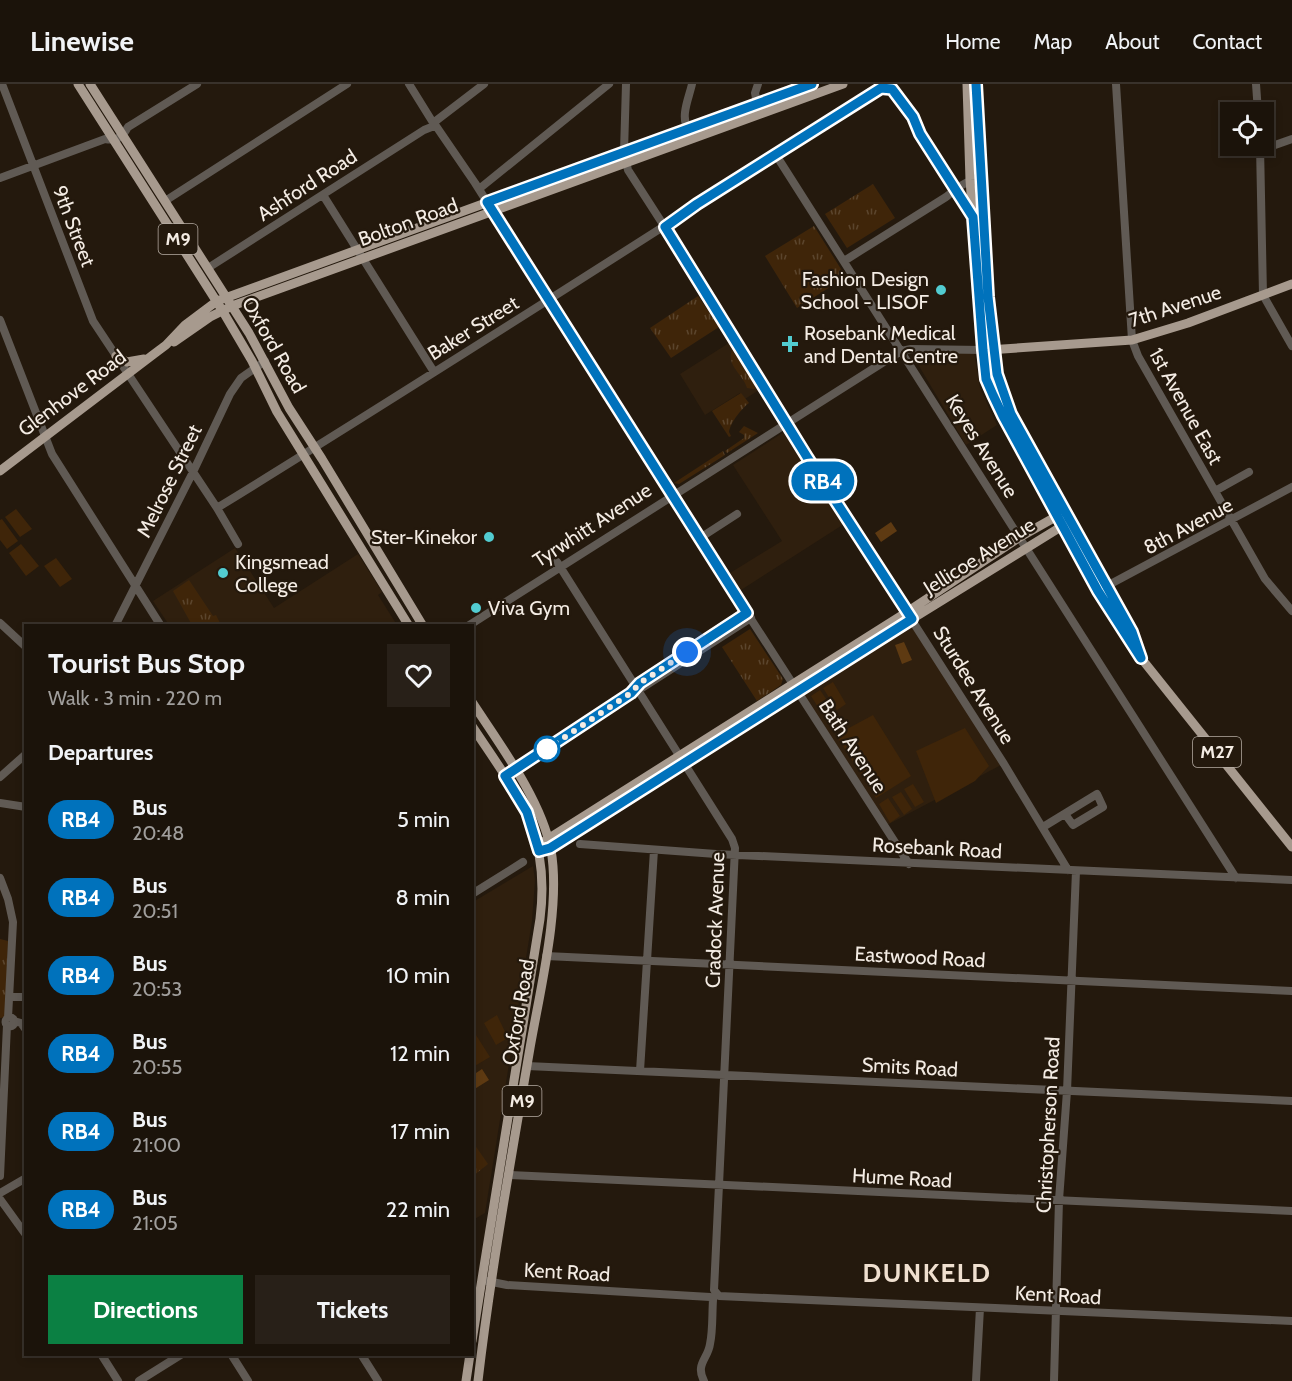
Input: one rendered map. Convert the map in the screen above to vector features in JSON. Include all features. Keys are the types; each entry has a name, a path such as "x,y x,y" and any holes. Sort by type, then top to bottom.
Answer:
{"main road":[{"name":"Oxford Road","path":"78,84 109,137 265,361 289,408 422,624"},
{"name":"Oxford Road","path":"90,84 123,130 208,268 239,339 277,412 408,624"},
{"name":"Bolton Road","path":"359,254 487,202 812,84"},
{"name":"Bolton Road","path":"224,303 359,254 492,211 843,84"},
{"name":"M27","path":"967,84 970,180 986,379 998,405 1062,513"},
{"name":"M27","path":"976,84 993,351 997,374 1011,414 1102,589 1141,658 1292,847"},
{"name":"7th Avenue","path":"993,351 1147,337 1292,284"},
{"name":"Glenhove Road","path":"166,345 196,326 224,303"},
{"name":"Glenhove Road","path":"0,471 166,345 185,325 224,303"},
{"path":"196,326 216,318 239,339"},
{"name":"Tyrwhitt Avenue","path":"983,350 993,351"},
{"path":"116,356 123,361 130,362 154,354"},
{"name":"Jellicoe Avenue","path":"909,615 1020,537 1062,513"},
{"name":"Jellicoe Avenue","path":"539,848 549,844 909,615 1067,523"},
{"name":"Oxford Road","path":"474,705 529,794 549,844 553,862 553,898 546,956 506,1176 491,1223 487,1281 479,1314 478,1381"},
{"name":"Oxford Road","path":"474,729 527,812 539,848 543,873 543,893 517,1064 502,1224 487,1281"},
{"path":"534,954 546,956"},
{"path":"517,1064 527,1066"},
{"path":"491,1223 502,1224"},
{"name":"Oxford Road","path":"474,1338 479,1329"},
{"path":"466,1381 470,1356"}],"street":[{"name":"9th Street","path":"2,84 93,321 217,508 238,544"},
{"path":"0,178 109,137 197,84"},
{"path":"165,201 346,84"},
{"name":"Bath Avenue","path":"409,84 479,189 909,864"},
{"name":"Ashford Road","path":"208,268 436,124 484,84"},
{"path":"479,189 609,84"},
{"name":"Sturdee Avenue","path":"626,84 625,163 786,423 1072,870"},
{"path":"688,129 684,122 692,84"},
{"path":"757,104 755,93 758,84"},
{"name":"1st Avenue East","path":"1116,84 1132,340 1138,356 1265,579 1292,611"},
{"path":"1256,84 1257,102"},
{"name":"Baker Street","path":"217,508 303,456 881,88 892,89 957,187 973,217"},
{"path":"1274,144 1292,139"},
{"name":"Keyes Avenue","path":"776,155 1236,878"},
{"path":"1260,156 1263,294 1292,346"},
{"path":"844,261 946,197 957,187 970,180 981,179"},
{"path":"323,195 434,372"},
{"path":"0,320 58,465 160,624"},
{"name":"Tyrwhitt Avenue","path":"471,624 558,565 902,351 910,349 983,350"},
{"name":"Melrose Street","path":"116,624 233,387 241,378 265,361"},
{"path":"1215,491 1249,472"},
{"name":"8th Avenue","path":"1102,589 1292,488"},
{"path":"700,538 737,514"},
{"name":"Cradock Avenue","path":"558,565 634,691 732,839 736,855 717,1185 714,1296 710,1346 701,1367 704,1381"},
{"path":"505,776 749,616"},
{"path":"0,622 24,645"},
{"path":"0,777 24,756"},
{"path":"1043,827 1097,794 1103,804 1103,807 1072,825 1065,814"},
{"path":"0,803 24,807"},
{"name":"Rosebank Road","path":"580,844 909,864 1292,880"},
{"path":"640,1071 654,850"},
{"path":"474,893 524,862"},
{"name":"Christopherson Road","path":"1054,1381 1059,1200 1072,980 1072,870"},
{"path":"0,878 14,922 0,1176"},
{"name":"Eastwood Road","path":"546,956 1292,991"},
{"path":"10,1000 24,997"},
{"path":"8,1022 24,1029"},
{"name":"Smits Road","path":"527,1066 1292,1101"},
{"name":"Hume Road","path":"506,1176 1292,1211"},
{"path":"0,1193 24,1179"},
{"path":"0,1199 24,1232"},
{"name":"Kent Road","path":"487,1281 507,1285 714,1296 1292,1321"},
{"path":"976,1381 980,1308"},
{"path":"102,1356 118,1381"},
{"path":"139,1381 179,1356"},
{"path":"232,1356 248,1381"},
{"path":"362,1356 378,1381"}],"shaded area":[{"path":"729,343 759,390 745,399 740,393 705,415 680,374"},
{"path":"974,352 980,388 997,425 966,445 913,356"},
{"path":"784,432 844,524 741,590 730,573 782,541 733,465"},
{"path":"891,522 897,531 881,542 875,533"},
{"name":"Kingsmead College","path":"235,548 274,608 358,554 382,592 378,595 396,624 168,624 153,601"},
{"path":"911,619 1003,764 887,825 797,690"},
{"path":"904,642 912,660 902,664 895,645"},
{"path":"533,866 535,880 532,921 485,1213 474,1219 474,901"},
{"path":"482,1069 489,1080 474,1089 474,1074"}],"green space":[{"path":"873,184 895,218 847,248 825,214"},
{"path":"814,226 846,277 797,308 765,256"},
{"path":"698,296 719,327 671,358 650,328"},
{"path":"732,350 757,387 754,389 747,388 733,365"},
{"path":"741,393 749,403 734,420 729,437 712,411"},
{"path":"744,426 758,433 727,453 725,451 744,438 744,435 739,432"},
{"path":"723,451 725,455 679,484 674,483"},
{"path":"16,509 32,529 20,537 5,517"},
{"path":"2,519 18,541 7,549 0,540 0,520"},
{"path":"21,544 39,566 26,576 9,553"},
{"path":"56,558 72,579 60,587 44,566"},
{"path":"189,580 220,624 191,624 173,591"},
{"path":"750,629 783,679 781,685 757,701 722,647"},
{"path":"833,682 846,704 837,710 823,688"},
{"path":"820,690 835,712 825,718 811,696"},
{"path":"873,715 911,776 876,798 836,735"},
{"path":"965,728 989,766 975,781 936,803 916,751"},
{"path":"913,784 924,802 915,807 904,789"},
{"path":"901,792 912,809 904,815 892,797"},
{"path":"888,798 900,816 890,823 879,804"},
{"path":"0,939 8,941 6,1017 0,1018"},
{"path":"497,1015 508,1038 496,1045 484,1023"},
{"path":"476,1035 490,1057 474,1066 474,1036"},
{"path":"474,1144 488,1164 474,1175"}],"bus line":[{"name":"RB4","path":"812,84 487,202 747,613 505,776 527,812 539,851 550,848 912,619 807,457 665,227 697,204 881,88 892,89 913,117 920,134 973,217 986,379 1003,416 1098,591 1141,658 1132,632 1003,396 993,351 988,297 976,84"}],"place":[{"name":"Fashion Design School - LISOF","path":"941,290"},
{"name":"Rosebank Medical and Dental Centre","path":"790,344"},
{"name":"Ster-Kinekor","path":"489,537"},
{"name":"Kingsmead College","path":"223,573"},
{"name":"Viva Gym","path":"476,608"}],"district":[{"name":"DUNKELD","path":"927,1273"}],"route":[{"path":"547,749 631,693 634,687 687,652"}]}
